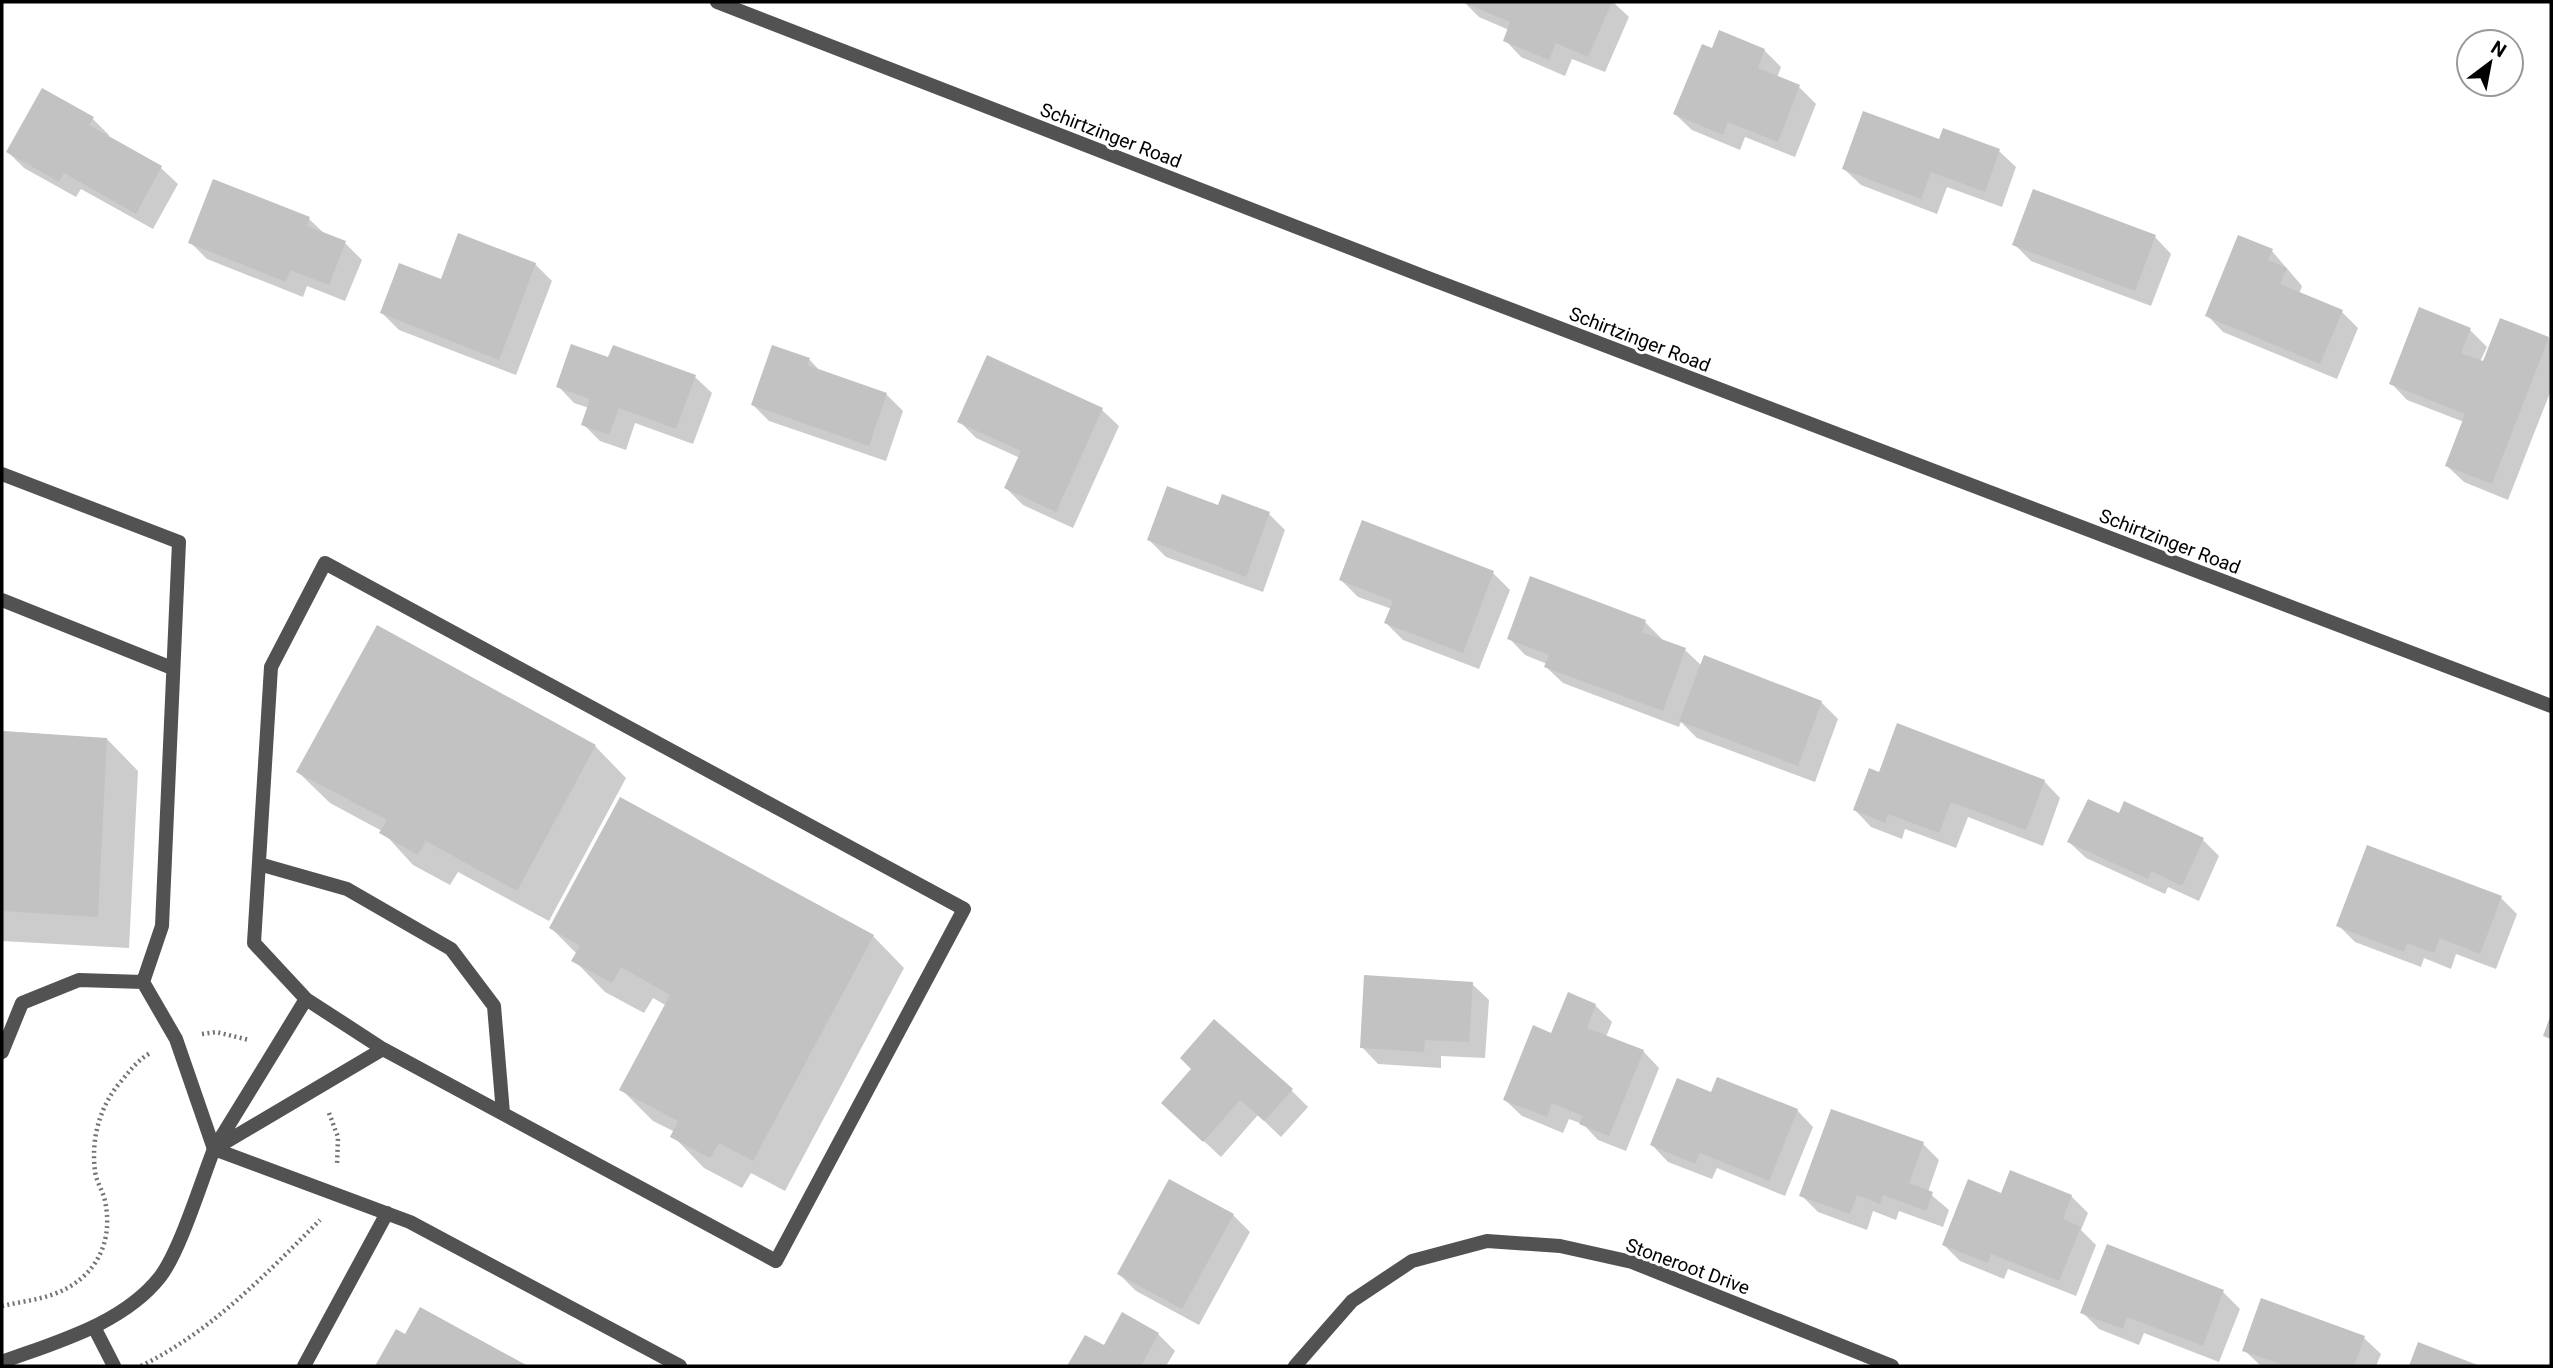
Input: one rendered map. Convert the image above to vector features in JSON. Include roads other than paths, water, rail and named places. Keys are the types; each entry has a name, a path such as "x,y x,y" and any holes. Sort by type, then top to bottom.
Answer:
{"street":[{"name":"Schirtzinger Road","path":"717,2 1428,278 2551,706"},
{"path":"2,474 179,542 162,926 143,982 176,1039 214,1149"},
{"path":"325,563 964,909 776,1261 383,1049 306,999 254,943 259,864 271,667 325,563"},
{"path":"2,600 172,668"},
{"path":"259,864 347,889 451,948 494,1006 503,1113"},
{"path":"2,1052 22,1003 79,980 143,982"},
{"path":"2,1362 94,1326 145,1293 162,1275 214,1149 306,999"},
{"path":"214,1149 383,1049"},
{"path":"214,1149 387,1213 680,1366"},
{"path":"304,1366 387,1213"},
{"name":"Stoneroot Drive","path":"1295,1366 1352,1301 1412,1261 1487,1241 1560,1246 1632,1262 1892,1366"},
{"path":"94,1326 114,1366"}]}
